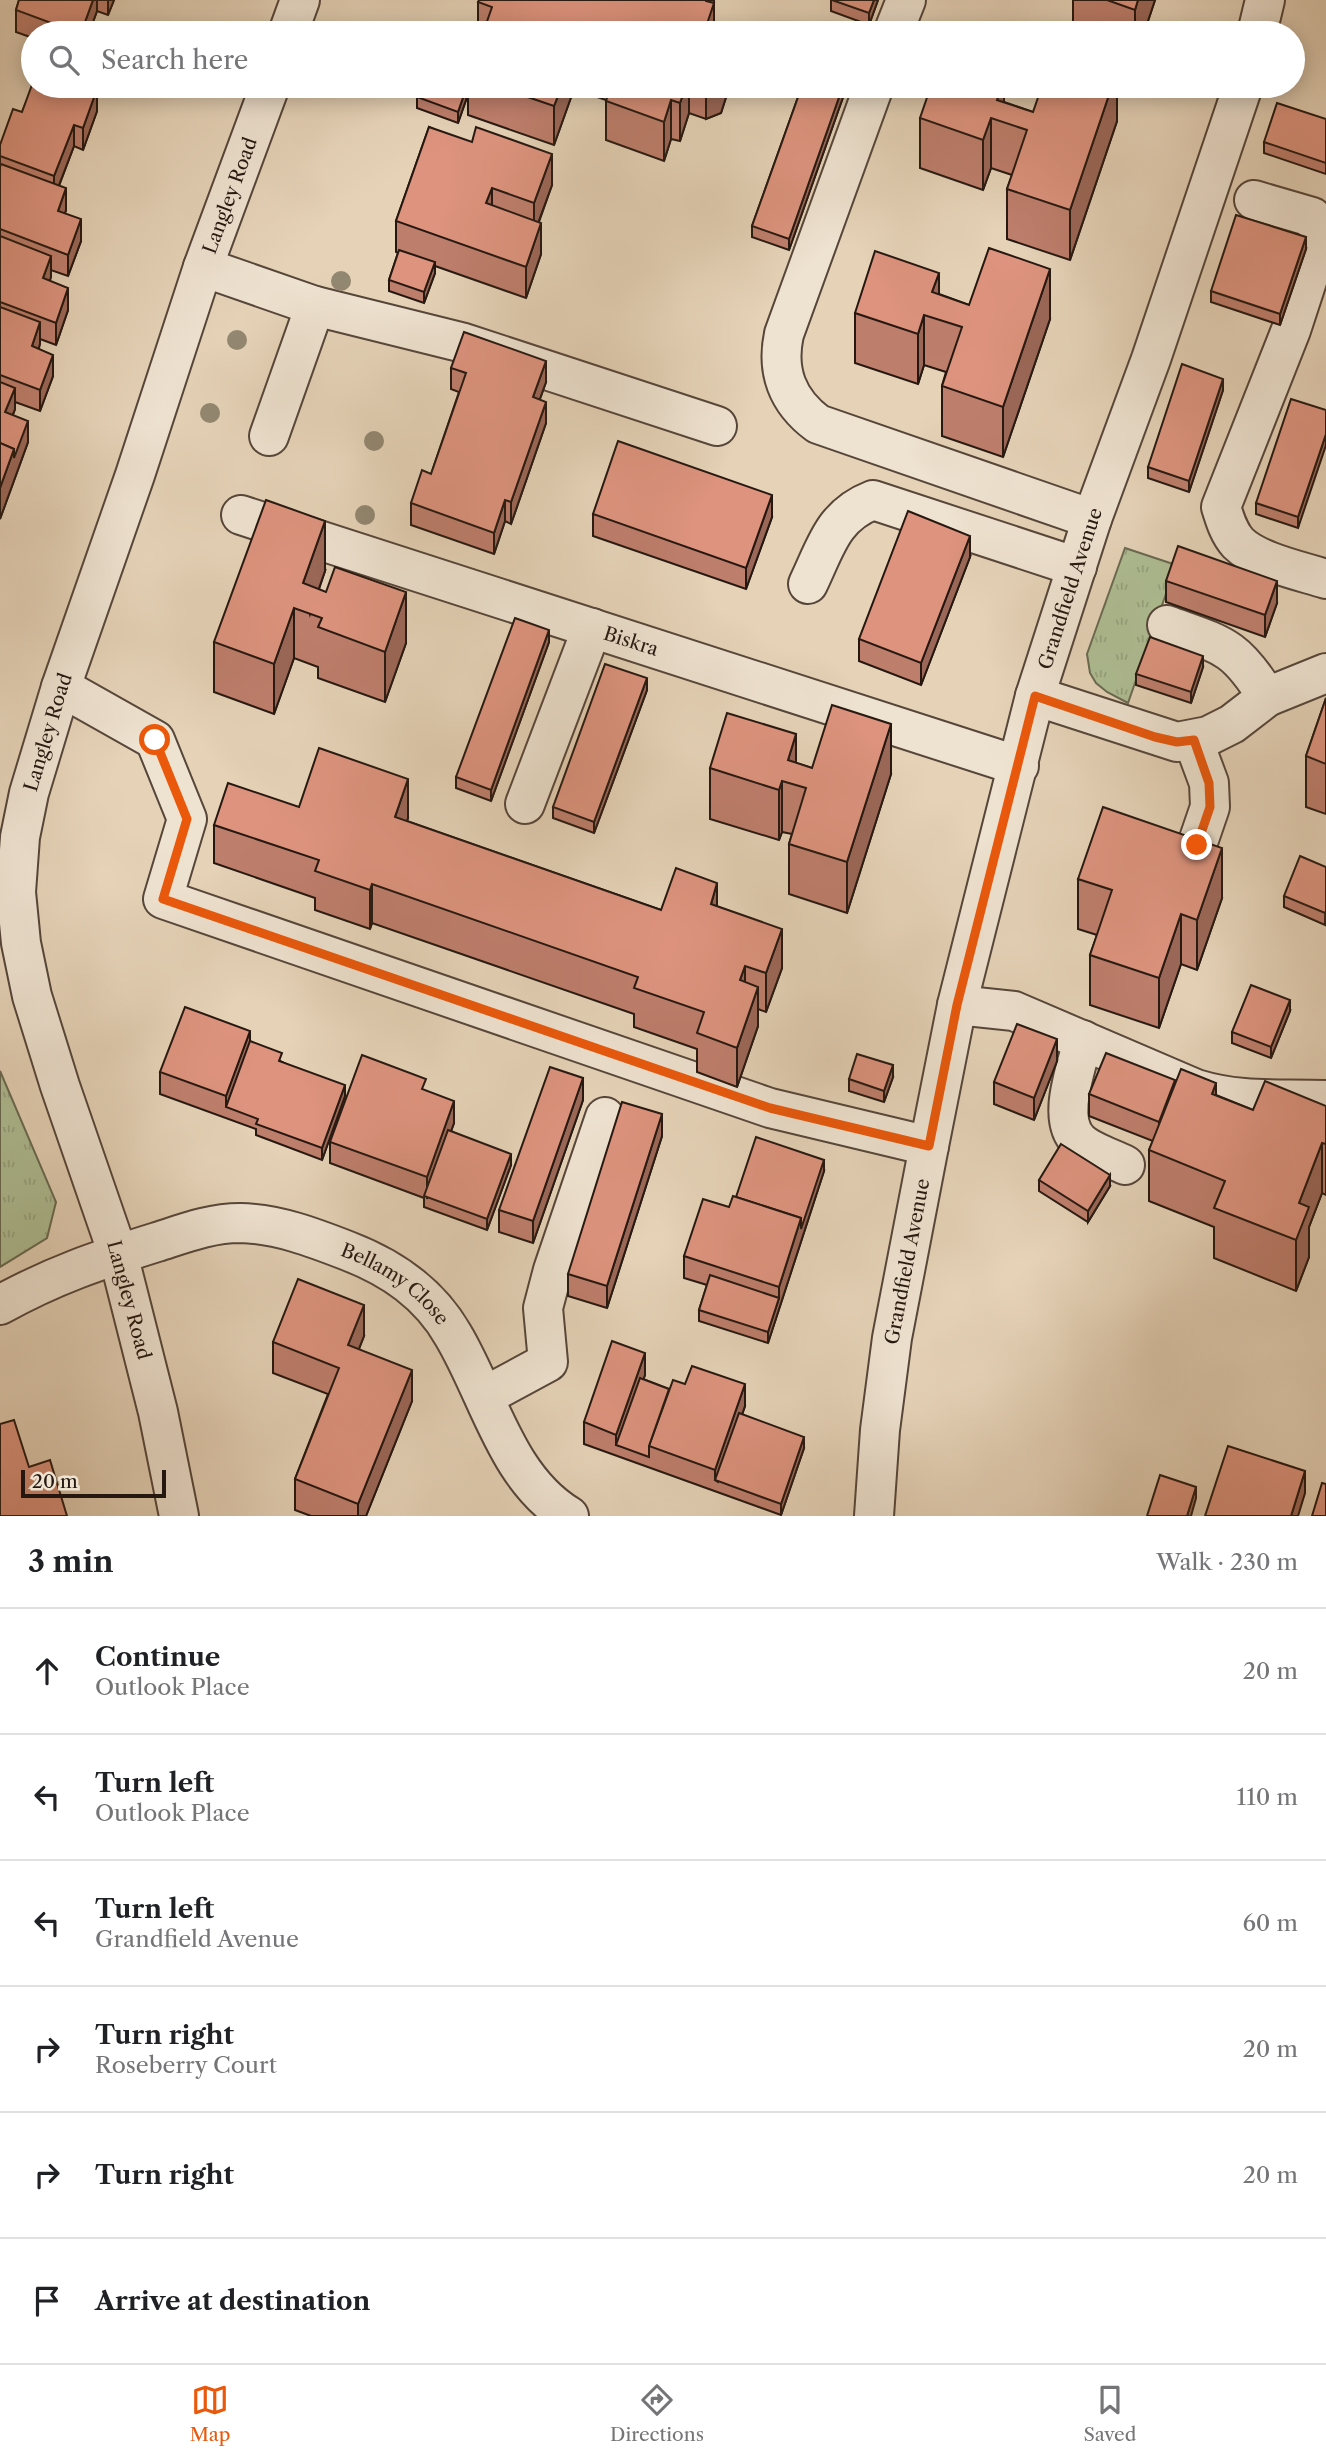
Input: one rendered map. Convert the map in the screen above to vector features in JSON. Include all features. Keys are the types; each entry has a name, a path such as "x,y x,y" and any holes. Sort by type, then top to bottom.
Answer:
{"street":[{"path":"292,21 300,0"},
{"path":"897,21 905,0"},
{"path":"1260,21 1265,0"},
{"name":"Langley Road","path":"179,1516 158,1412 118,1254 32,996 8,887 29,793 61,687 135,475 203,267 266,98"},
{"path":"870,98 783,334 780,367 784,383 803,413 818,424 1092,519"},
{"name":"Grandfield Avenue","path":"874,1516 880,1430 892,1338 929,1146 957,1005 1035,696 1092,519 1155,346 1239,98"},
{"path":"1254,200 1312,217 1322,235 1291,330 1222,507 1226,523 1237,541 1252,553 1326,579"},
{"path":"203,267 315,306 464,343 717,426"},
{"path":"269,436 315,306"},
{"path":"808,584 838,522 855,507 873,500 1077,567"},
{"name":"Biskra","path":"241,515 1019,766"},
{"path":"1167,625 1223,645 1236,654 1267,697"},
{"path":"524,804 592,628"},
{"path":"1035,696 1177,742 1194,740 1232,724 1267,697 1326,673"},
{"path":"61,687 155,740 187,819 163,899 770,1108 929,1146"},
{"path":"1194,740 1209,783 1210,807 1197,845"},
{"path":"957,1005 1014,1011 1196,1089 1220,1096 1252,1100 1326,1100"},
{"path":"1083,1040 1067,1108 1072,1131 1080,1142 1125,1165"},
{"path":"485,1396 548,1362 543,1308 553,1270 605,1117"},
{"name":"Bellamy Close","path":"0,1305 38,1284 81,1266 212,1224 240,1223 280,1227 319,1239 378,1263 409,1282 434,1308 453,1333 521,1470 547,1501 569,1516"}],"green space":[{"path":"1125,548 1176,565 1128,703 1096,683 1090,673 1087,654"},
{"path":"0,1071 56,1202 47,1238 0,1267"}],"building":[{"path":"19,0 93,0 85,21 46,21 16,10"},
{"path":"706,0 714,3 708,21 487,21 492,7 478,2"},
{"path":"832,0 874,0 869,13"},
{"path":"1107,0 1138,0 1135,10"},
{"path":"27,98 94,98 83,128 74,125 54,176 0,156 0,145 13,109 22,112"},
{"path":"420,98 463,98 458,112"},
{"path":"530,98 557,98 554,106"},
{"path":"607,98 682,98 680,103 671,100 664,122 606,101"},
{"path":"798,98 839,98 789,239 752,226"},
{"path":"927,98 998,98 997,100 1033,112 1038,98 1108,98 1070,210 1007,189 1027,130 991,118 983,140 920,118"},
{"path":"1277,103 1326,119 1326,163 1264,142"},
{"path":"429,127 472,142 476,127 552,154 534,203 492,188 486,203 541,223 526,267 396,221"},
{"path":"1,164 66,188 58,211 81,219 68,255 0,229"},
{"path":"1236,215 1306,237 1280,314 1211,291"},
{"path":"0,236 51,256 43,278 68,288 56,323 0,302"},
{"path":"989,248 1050,269 1003,407 942,386 962,327 924,315 918,334 855,313 875,251 939,273 932,292 969,305"},
{"path":"399,250 435,262 424,292 389,280"},
{"path":"0,307 40,322 32,346 53,355 40,390 0,375"},
{"path":"464,332 546,361 533,397 546,402 511,502 505,500 494,533 411,503 422,470 431,474 466,373 451,368"},
{"path":"1182,364 1223,379 1189,481 1148,467"},
{"path":"0,382 15,388 5,412 28,421 14,458 14,449 0,443"},
{"path":"1291,399 1326,410 1326,434 1298,517 1256,503"},
{"path":"618,441 772,495 746,568 593,514"},
{"path":"0,443 14,449 0,488"},
{"path":"266,500 325,521 303,583 326,592 335,567 406,592 385,652 318,627 322,618 294,608 274,664 214,642"},
{"path":"908,511 970,536 921,663 859,639"},
{"path":"1178,546 1277,581 1265,615 1166,581"},
{"path":"515,618 549,630 491,790 456,777"},
{"path":"1150,637 1203,656 1191,692 1136,674"},
{"path":"605,664 647,678 594,822 553,807"},
{"path":"1326,698 1326,764 1306,756"},
{"path":"832,705 891,724 847,862 789,844 806,788 782,781 779,790 710,768 727,713 796,734 788,760 812,768"},
{"path":"319,748 408,779 395,817 661,910 676,868 717,883 711,904 782,929 766,973 745,966 740,980 758,987 737,1048 697,1033 704,1012 634,988 638,977 372,884 370,890 315,871 319,860 214,825 228,783 299,807"},
{"path":"1103,807 1222,848 1197,920 1181,914 1159,978 1090,955 1112,890 1078,879"},
{"path":"1300,856 1326,867 1325,913 1284,896"},
{"path":"1251,985 1290,1000 1271,1047 1232,1032"},
{"path":"185,1007 250,1031 226,1096 160,1072"},
{"path":"1017,1024 1057,1039 1034,1098 994,1082"},
{"path":"250,1041 282,1053 279,1061 345,1085 322,1148 256,1124 258,1119 226,1107"},
{"path":"1106,1053 1175,1080 1159,1122 1089,1094"},
{"path":"857,1054 893,1065 884,1091 849,1079"},
{"path":"362,1055 426,1079 422,1089 454,1101 427,1177 330,1142"},
{"path":"550,1067 583,1078 533,1221 499,1210"},
{"path":"1181,1069 1216,1083 1212,1094 1253,1110 1265,1081 1326,1106 1326,1144 1322,1143 1299,1203 1309,1207 1296,1240 1214,1208 1225,1181 1149,1150"},
{"path":"622,1102 662,1114 607,1286 568,1274"},
{"path":"448,1130 511,1154 487,1219 424,1196"},
{"path":"756,1137 824,1160 801,1229 801,1218 736,1197"},
{"path":"1061,1144 1110,1175 1088,1211 1039,1180"},
{"path":"733,1196 801,1218 779,1287 684,1256 703,1199 729,1207"},
{"path":"710,1275 779,1298 768,1332 699,1310"},
{"path":"298,1279 364,1305 348,1345 412,1370 358,1504 295,1479 339,1368 273,1342"},
{"path":"612,1341 645,1353 616,1435 584,1422"},
{"path":"692,1366 745,1384 715,1470 649,1446 673,1380 685,1384"},
{"path":"640,1378 669,1389 649,1446 649,1457 616,1445"},
{"path":"739,1413 804,1437 781,1504 715,1480"},
{"path":"14,1420 29,1467 50,1460 67,1516 0,1516 0,1424"},
{"path":"1228,1446 1305,1471 1291,1516 1205,1516"},
{"path":"1160,1475 1196,1487 1187,1516 1147,1516"},
{"path":"1322,1483 1326,1484 1326,1516 1312,1516"}],"route":[{"path":"155,740 187,819 163,899 770,1108 929,1146 957,1005 1035,696 1155,737 1177,742 1194,740 1209,783 1210,807 1197,845"}]}
